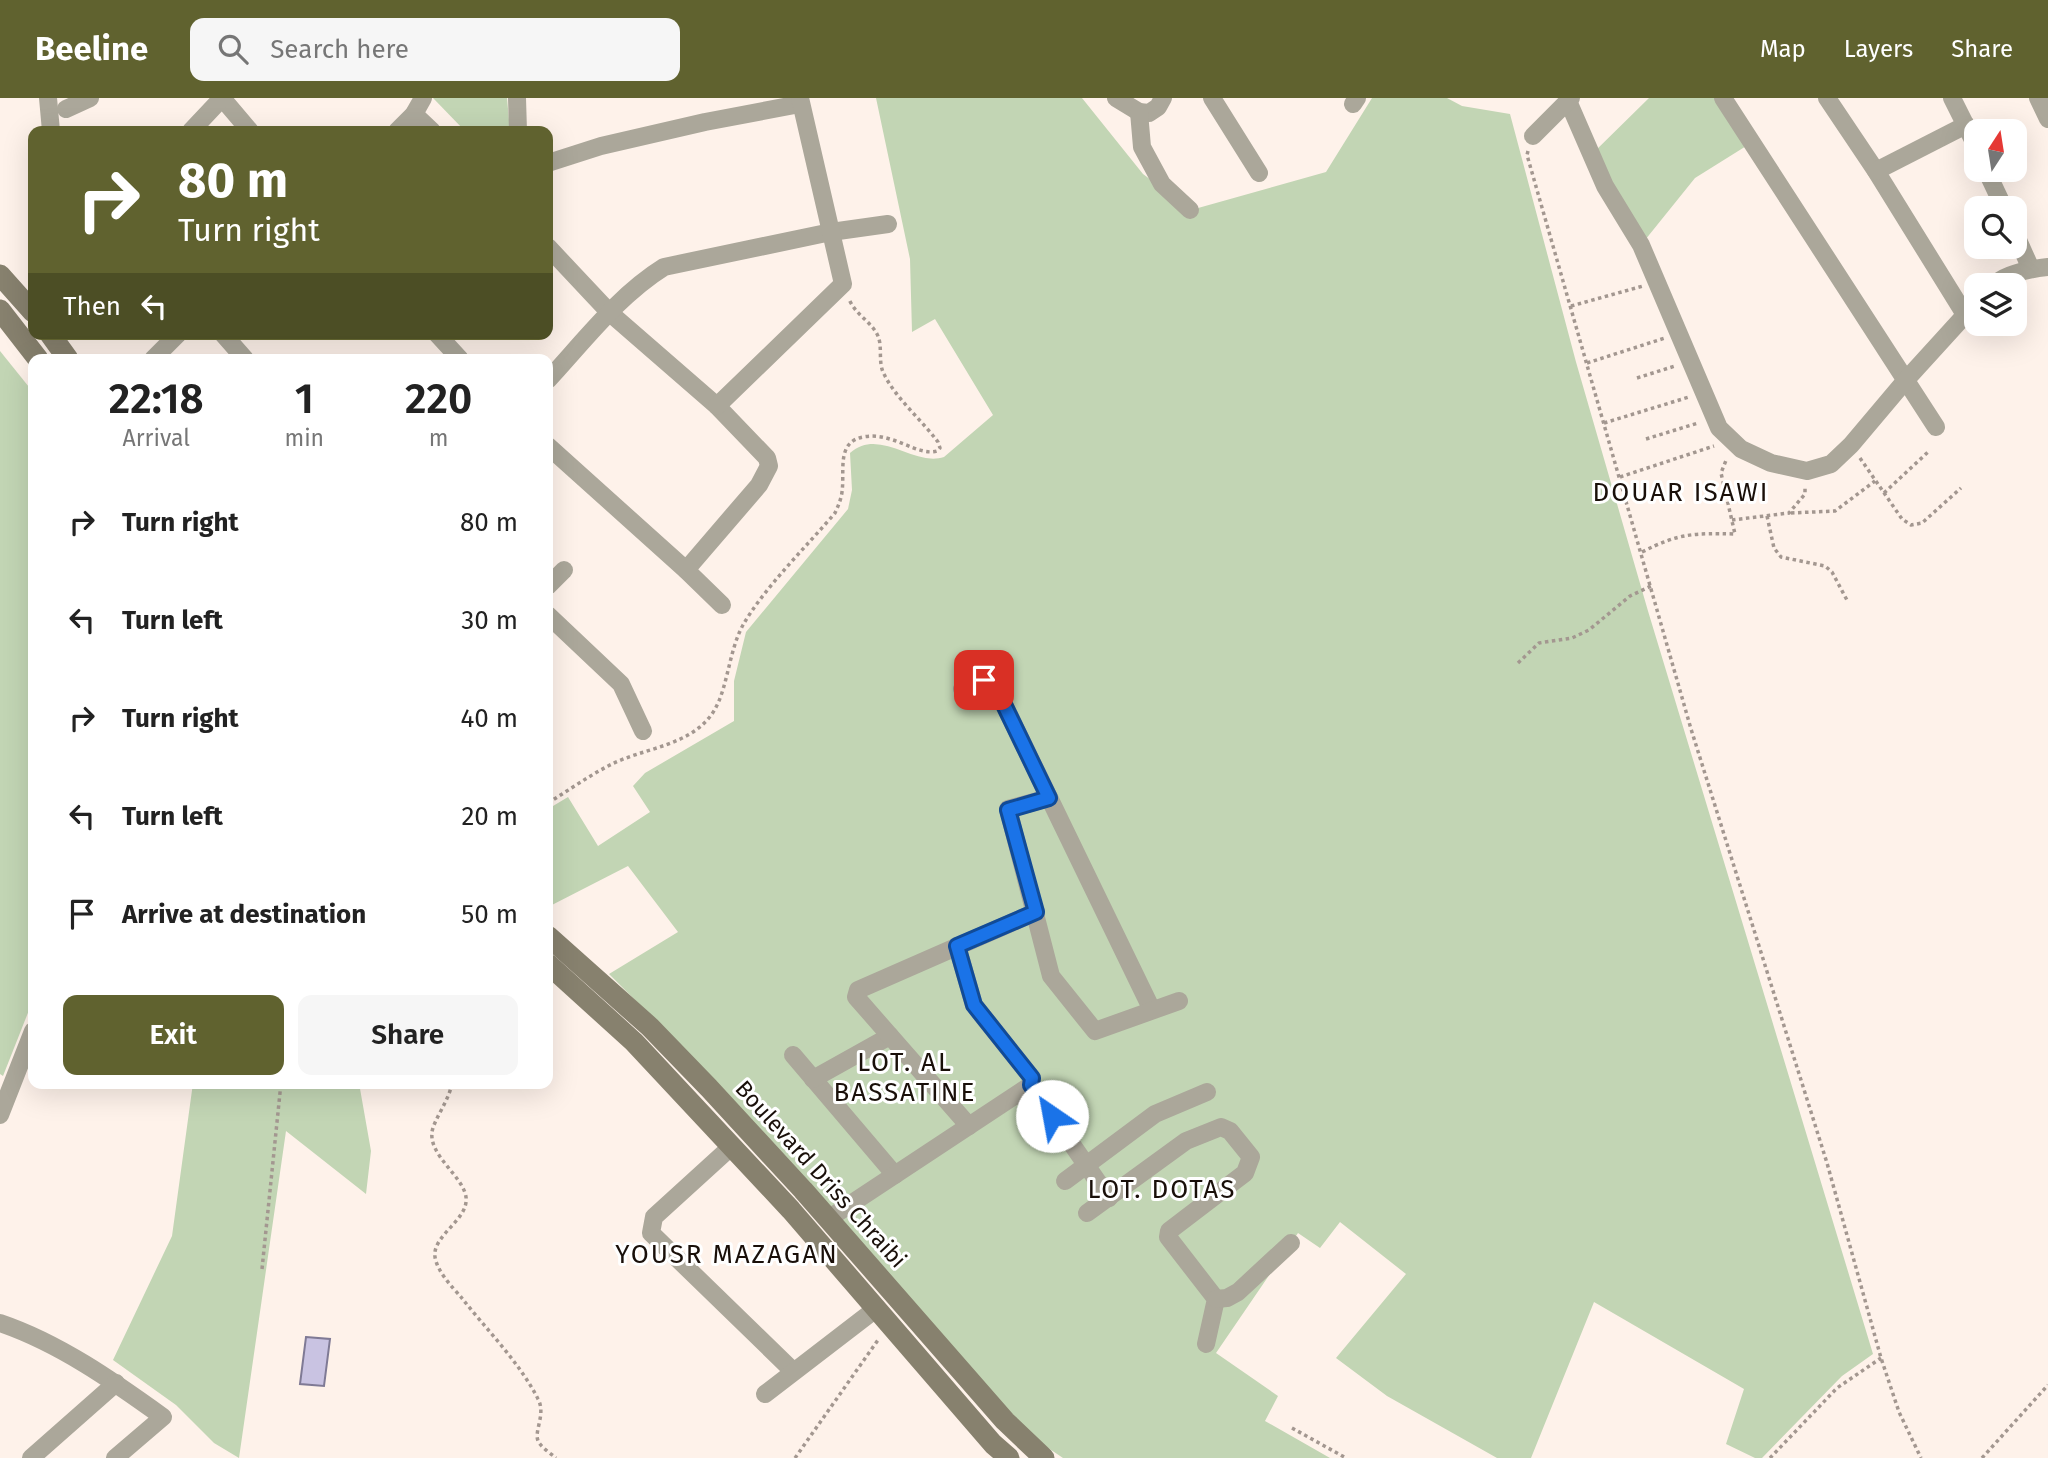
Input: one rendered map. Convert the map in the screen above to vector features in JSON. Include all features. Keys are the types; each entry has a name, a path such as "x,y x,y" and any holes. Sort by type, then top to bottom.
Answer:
{"main road":[{"path":"0,275 28,301"},
{"path":"6,317 34,354"},
{"name":"Boulevard Driss Chraibi","path":"553,942 605,1001 634,1042 792,1210 993,1444 1009,1458"},
{"name":"Boulevard Driss Chraibi","path":"553,967 650,1027 828,1219 1005,1421 1044,1458"},
{"path":"634,1042 650,1027"}],"street":[{"path":"48,98 51,126"},
{"path":"66,110 90,98"},
{"path":"196,126 222,98 246,126"},
{"path":"517,98 519,126"},
{"path":"1116,98 1139,112 1149,113 1158,107 1163,98"},
{"path":"1212,98 1259,173"},
{"path":"1723,98 1936,427"},
{"path":"1952,98 1964,121"},
{"path":"2038,98 2048,119"},
{"path":"1533,136 1569,99 1600,176 1642,245 1719,428 1734,442 1771,463 1807,471 1831,464 1851,445 1964,315"},
{"path":"1833,100 1876,171 1964,299"},
{"path":"553,160 626,140 800,101 843,284 717,406"},
{"path":"401,126 418,106 429,126"},
{"path":"1139,112 1142,147 1162,184 1191,210"},
{"path":"1876,171 1964,126"},
{"path":"553,375 610,313 651,275 664,267 831,232 888,224"},
{"path":"2027,250 2040,268"},
{"path":"553,252 610,313 717,406 767,458 769,467 759,485 687,570"},
{"path":"6,317 28,304"},
{"path":"158,354 172,340"},
{"path":"228,340 241,354"},
{"path":"443,340 455,354"},
{"path":"553,450 687,570 722,605"},
{"path":"553,581 564,570"},
{"path":"553,620 621,684 643,731"},
{"path":"962,688 975,680 984,680 995,686 1152,1010"},
{"path":"1049,798 1008,810 1051,976 1095,1031 1180,1001"},
{"path":"969,1126 856,997 858,990 1036,912"},
{"path":"957,946 974,1005 1032,1078 1031,1085 1109,1198"},
{"path":"813,1079 890,1036"},
{"path":"0,1115 28,1044"},
{"path":"793,1055 895,1175"},
{"path":"828,1219 1031,1085"},
{"path":"1065,1181 1155,1114 1207,1092"},
{"path":"1087,1213 1186,1141 1221,1127 1230,1131 1251,1157 1245,1173 1169,1231 1168,1237 1216,1299"},
{"path":"732,1146 654,1217 651,1233 793,1371"},
{"path":"1216,1299 1227,1298 1238,1292 1291,1244"},
{"path":"1206,1343 1216,1299"},
{"path":"765,1394 793,1371 884,1316"},
{"path":"0,1323 26,1332 116,1383 163,1417 115,1458"},
{"path":"31,1458 116,1383"}],"path":[{"path":"1527,155 1691,729 1827,1163 1881,1358 1899,1412 1921,1458"},
{"path":"1571,306 1657,282"},
{"path":"553,800 611,764 670,743 707,721 717,707 734,643 744,624 758,603 835,513 842,496 843,456 848,444 867,436 900,441 929,453 937,452 940,448 938,442 890,385 881,369 876,331 852,306 843,284"},
{"path":"1587,363 1679,334"},
{"path":"1637,378 1691,361"},
{"path":"1604,423 1704,392"},
{"path":"1646,439 1715,417"},
{"path":"1620,477 1734,442"},
{"path":"1642,552 1670,538 1695,533 1735,534 1721,473 1723,462 1734,442"},
{"path":"1851,445 1902,519 1911,525 1922,523 1961,488"},
{"path":"1884,493 1928,452"},
{"path":"1789,513 1805,494 1807,471"},
{"path":"1732,520 1835,511 1875,480"},
{"path":"1767,516 1774,548 1780,557 1825,566 1832,572 1849,602"},
{"path":"1518,663 1539,643 1573,638 1589,630 1630,596 1651,586"},
{"path":"262,1269 280,1089"},
{"path":"451,1089 432,1132 433,1144 463,1188 466,1200 464,1209 435,1252 435,1261 523,1375 538,1399 542,1409 536,1435 538,1443 556,1458"},
{"path":"795,1458 884,1316"},
{"path":"1770,1458 1837,1388 1881,1358"},
{"path":"1982,1458 2048,1385"},
{"path":"1292,1428 1346,1458"}],"green space":[{"path":"433,98 507,98 510,126 460,126"},
{"path":"876,98 1082,98 1143,174 1191,210 1326,172 1372,98 1447,98 1462,106 1510,114 1576,362 1648,611 1873,1354 1842,1376 1762,1458 1755,1458 1726,1444 1744,1389 1594,1302 1531,1458 1497,1458 1387,1396 1336,1358 1406,1274 1340,1222 1320,1248 1298,1233 1216,1353 1278,1396 1265,1421 1330,1458 1063,1458 1029,1435 702,1067 609,974 678,932 628,866 553,904 553,806 568,797 598,846 650,812 633,786 645,773 734,721 734,681 746,632 848,509 852,490 850,453 861,446 873,444 885,445 920,457 944,457 993,415 935,319 912,332 910,259"},
{"path":"1649,98 1723,98 1751,143 1695,178 1641,245 1590,156"},
{"path":"0,351 28,386 28,1013 3,1076 0,1074"},
{"path":"192,1089 360,1089 371,1151 366,1194 286,1131 239,1458 214,1443 176,1405 113,1360 172,1236"}],"building":[{"path":"306,1337 330,1339 324,1386 300,1384"}],"district":[{"name":"DOUAR ISAWI","path":"1681,492"},
{"name":"LOT. AL BASSATINE","path":"905,1077"},
{"name":"LOT. DOTAS","path":"1162,1189"},
{"name":"YOUSR MAZAGAN","path":"727,1254"}],"route":[{"path":"984,680 995,686 1049,798 1008,810 1036,912 957,946 974,1005 1032,1078 1031,1085 1052,1116"}]}
